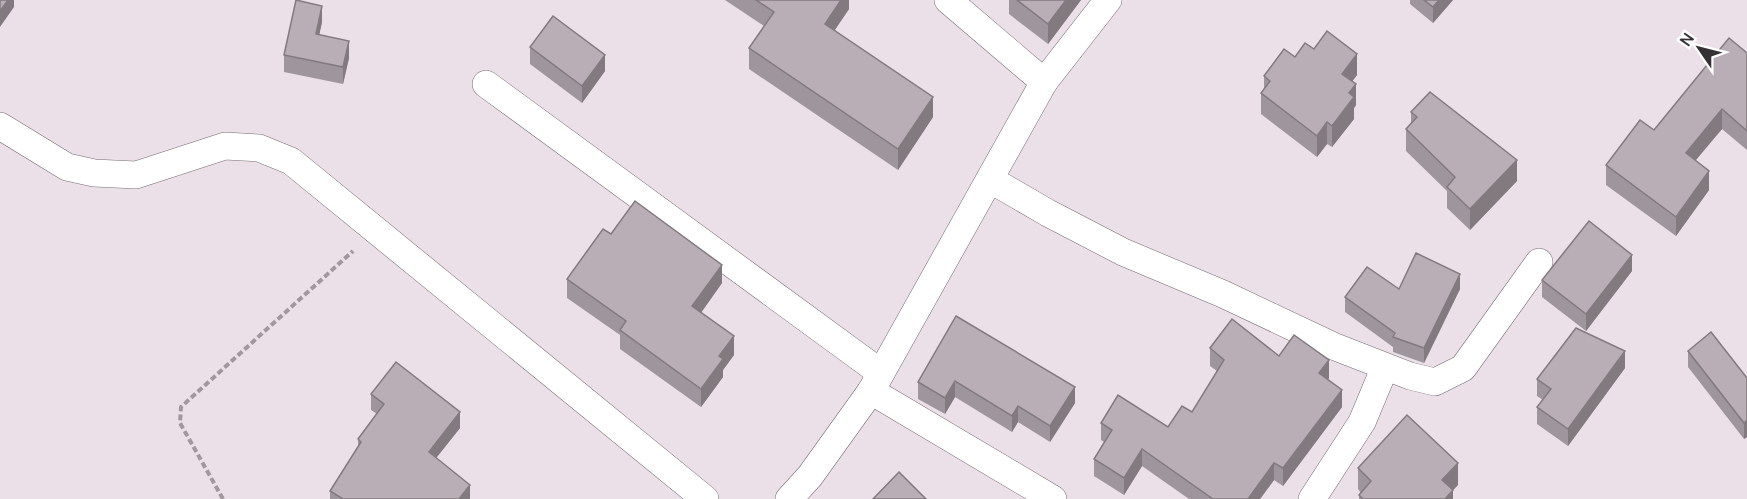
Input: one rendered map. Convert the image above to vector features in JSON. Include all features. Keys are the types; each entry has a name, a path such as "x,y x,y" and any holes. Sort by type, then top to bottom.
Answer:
{"street":[{"path":"948,0 1044,82"},
{"path":"789,499 810,476 876,382 1044,82 1108,0"},
{"path":"486,84 876,382 1053,499"},
{"path":"0,126 67,167 94,173 136,175 225,146 259,148 291,161 705,499"},
{"path":"991,180 1123,252 1385,367 1410,376 1435,381 1463,368 1539,262"},
{"path":"1312,499 1362,422 1385,367"}],"path":[{"path":"223,499 180,423 181,407 376,230"}],"building":[{"path":"0,0 8,0 0,11"},
{"path":"296,0 322,6 316,34 349,41 343,67 284,55"},
{"path":"756,0 841,0 825,24 933,97 898,149 749,48 774,12"},
{"path":"1017,0 1066,0 1048,24"},
{"path":"1424,0 1439,0 1433,7"},
{"path":"553,16 605,55 582,86 530,47"},
{"path":"1327,31 1357,54 1342,74 1356,84 1349,93 1354,97 1332,126 1327,122 1317,136 1261,93 1270,81 1264,76 1284,49 1295,57 1305,43 1314,49"},
{"path":"1729,38 1747,53 1747,131 1722,109 1686,153 1709,171 1676,217 1606,165 1640,120 1654,130"},
{"path":"1430,92 1517,160 1470,209 1447,187 1455,177 1406,129 1417,117 1411,112"},
{"path":"635,201 722,265 692,306 734,336 719,356 723,359 701,389 620,330 626,321 567,279 603,229 611,234"},
{"path":"1589,221 1632,255 1586,314 1542,280"},
{"path":"1416,253 1460,274 1424,348 1393,337 1395,333 1345,297 1367,267 1399,289"},
{"path":"956,316 1075,387 1050,426 1018,406 1012,416 955,381 945,398 918,382"},
{"path":"1232,319 1279,356 1294,335 1329,360 1319,373 1342,390 1283,468 1274,463 1248,499 1213,499 1142,449 1124,478 1094,459 1112,430 1101,423 1118,395 1168,427 1182,406 1192,412 1224,360 1210,348"},
{"path":"1576,328 1625,351 1568,429 1537,407 1551,389 1537,379"},
{"path":"1711,332 1747,378 1747,420 1744,423 1688,351"},
{"path":"396,362 460,412 429,452 470,485 459,499 343,499 330,491 361,442 358,439 384,404 371,394"},
{"path":"1407,415 1458,463 1442,480 1453,490 1445,499 1363,499 1359,495 1371,481 1358,468"},
{"path":"899,472 926,499 873,499"}]}
